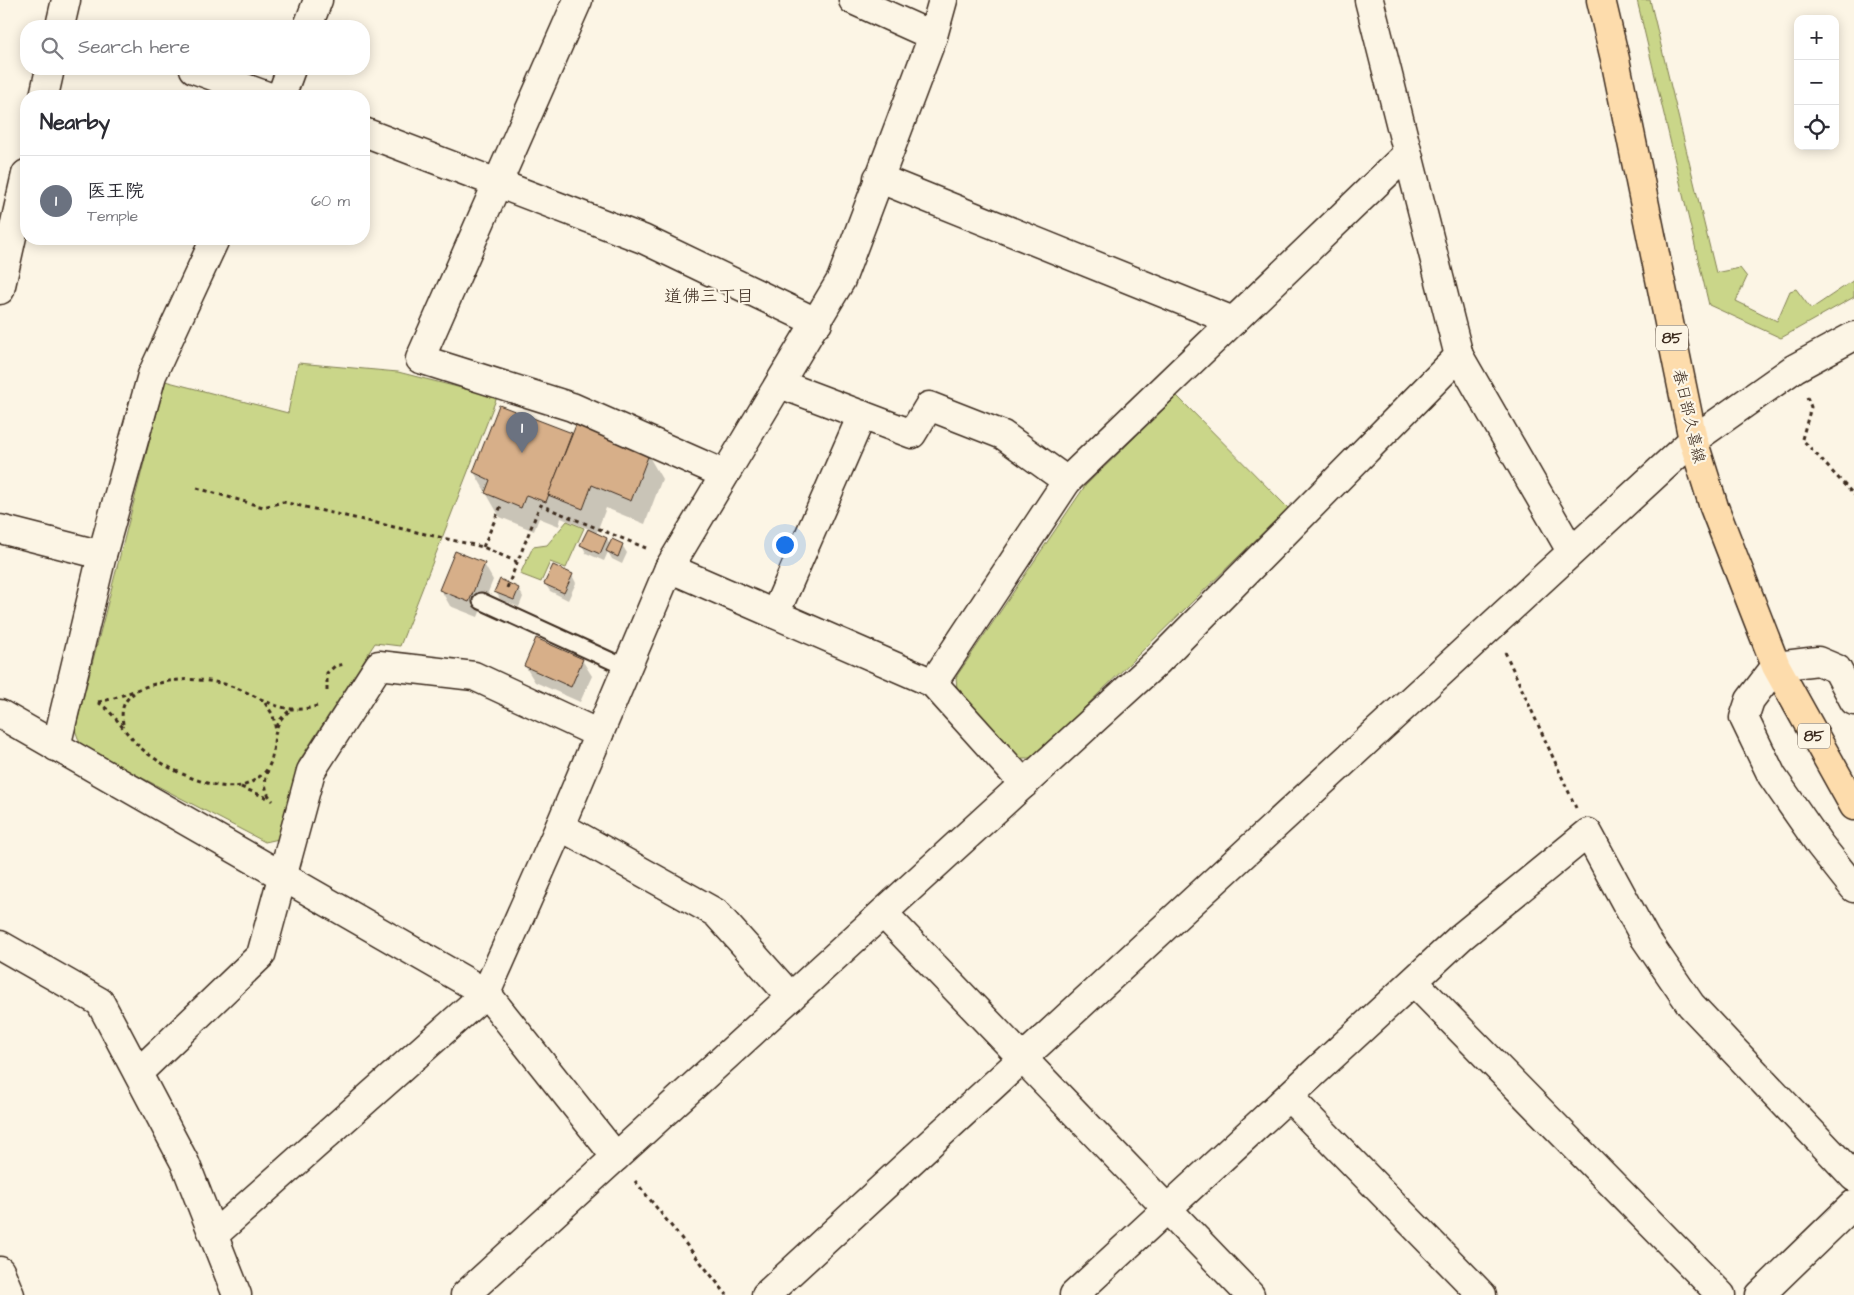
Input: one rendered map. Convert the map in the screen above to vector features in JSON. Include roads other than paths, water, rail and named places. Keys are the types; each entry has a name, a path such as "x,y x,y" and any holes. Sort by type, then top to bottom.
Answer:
{"main road":[{"name":"春日部久喜線","path":"1601,0 1615,59 1693,440 1714,507 1776,666 1854,806"}],"street":[{"path":"310,20 318,0"},
{"path":"578,0 420,359 572,407 724,474"},
{"path":"853,0 933,36"},
{"path":"214,1235 486,993 672,564 724,474 818,322 841,280 933,36 943,0"},
{"path":"1369,0 1459,356 1571,551"},
{"path":"45,90 49,75"},
{"path":"210,75 250,90"},
{"path":"283,90 289,75"},
{"path":"370,134 642,239 818,322"},
{"path":"933,682 1067,481 1407,154"},
{"path":"878,178 1233,321"},
{"path":"0,290 20,201"},
{"path":"56,747 102,554 152,375 212,245"},
{"path":"766,1295 1693,440 1795,368 1854,336"},
{"path":"465,1295 1157,662 1459,356"},
{"path":"780,384 912,434 928,406 1003,436 1067,481"},
{"path":"775,614 862,415"},
{"path":"0,529 102,554"},
{"path":"672,564 775,614 933,682 1024,784"},
{"path":"1854,701 1837,669 1818,661 1776,666 1750,700 1744,718 1772,776 1820,845 1854,888"},
{"path":"138,1073 261,955 311,771 379,665 474,676 599,734"},
{"path":"0,714 486,993 616,1157"},
{"path":"560,826 716,913 791,997"},
{"path":"1074,1295 1462,937 1588,833 1645,938 1691,1006 1854,1177"},
{"path":"883,913 1166,1210 1250,1295"},
{"path":"0,944 100,1002 185,1163 237,1295"},
{"path":"1414,982 1721,1295"},
{"path":"1289,1097 1482,1295"},
{"path":"1760,1295 1854,1204"},
{"path":"0,1271 10,1295"}],"lane":[{"path":"481,601 627,668"}],"place":[{"name":"医王院","path":"522,453"}],"district":[{"name":"道佛三丁目","path":"709,296"}]}
